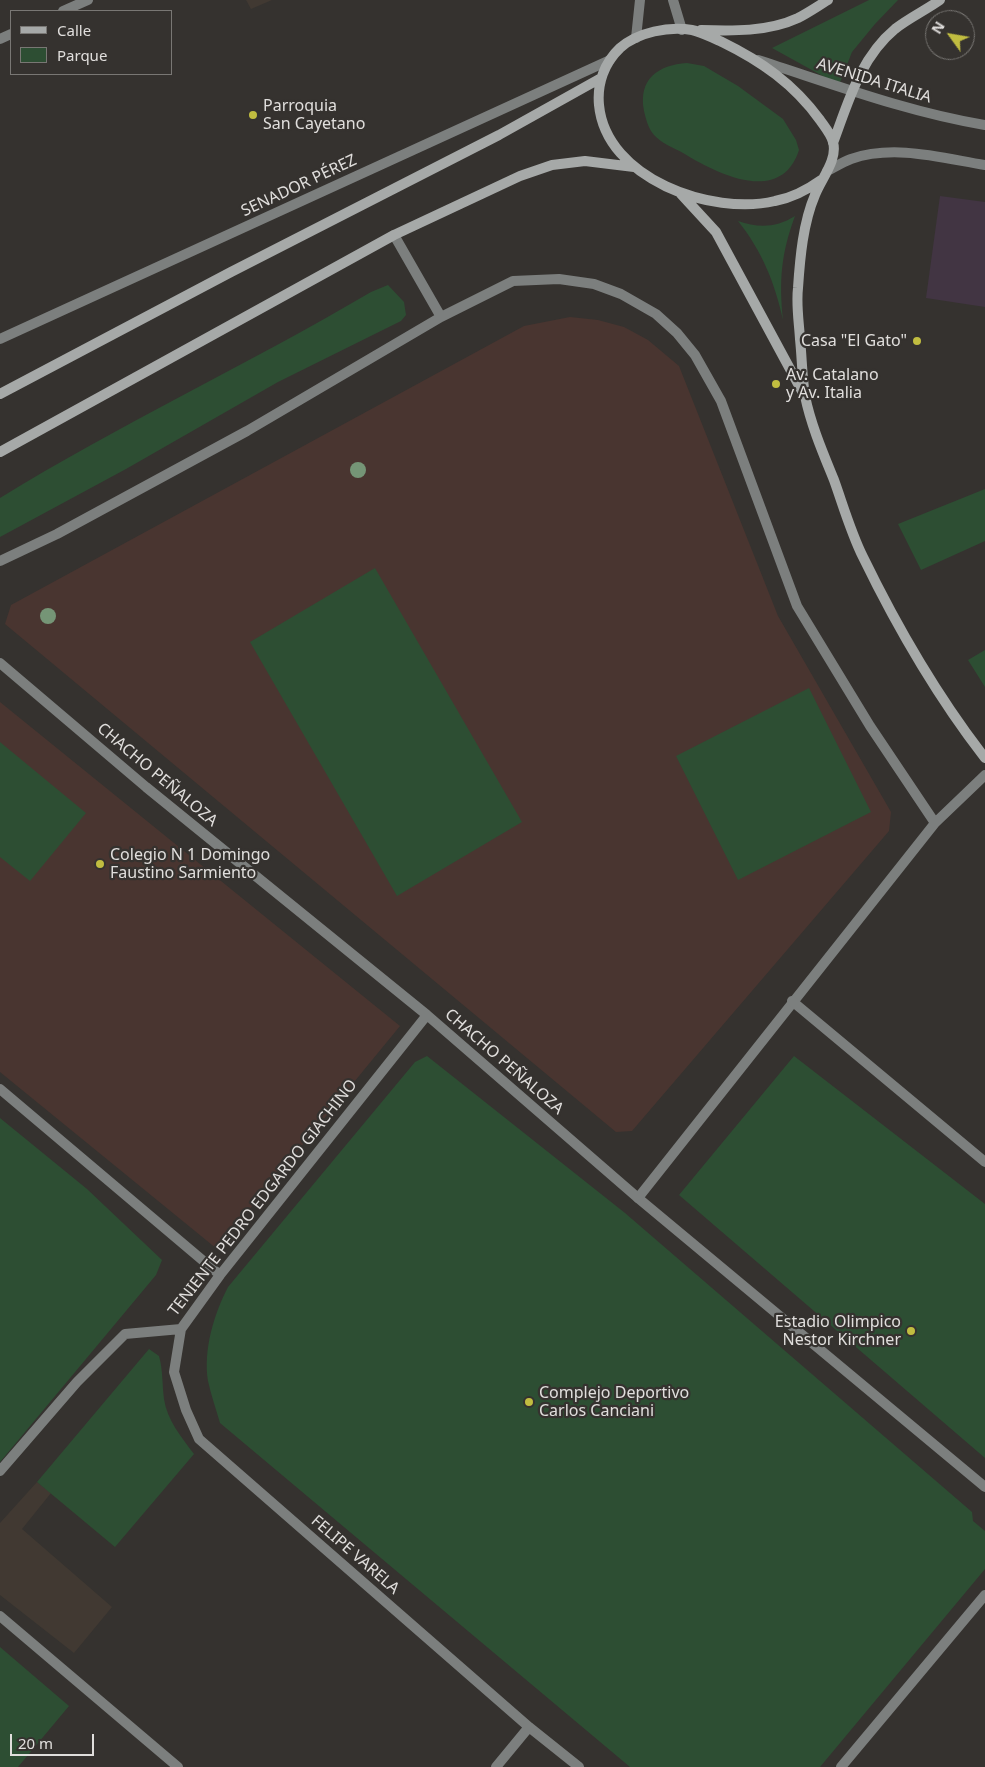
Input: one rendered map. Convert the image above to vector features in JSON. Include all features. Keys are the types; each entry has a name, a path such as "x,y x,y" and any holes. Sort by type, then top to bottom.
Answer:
{"main road":[{"path":"821,180 794,195 775,202 755,204 732,203 681,194 656,182 634,167 607,136 600,115 598,96 601,78 610,60 622,46 636,38 669,29 738,31 765,27 796,18 828,0"},
{"path":"805,396 797,291 810,208 821,180 827,171 832,156 833,143 852,90 880,45 895,30 940,0"},
{"path":"693,30 756,59 774,72 802,97 833,143"},
{"path":"0,394 499,135 601,78"},
{"path":"0,452 394,235 520,176 552,166 585,161 634,167"},
{"path":"681,194 716,232 805,396 819,443 861,555 911,648 960,725 985,758"}],"street":[{"path":"65,10 88,0"},
{"path":"636,38 640,0"},
{"path":"673,0 682,30"},
{"name":"AVENIDA ITALIA","path":"756,59 945,119 985,125"},
{"name":"SENADOR PÉREZ","path":"0,339 610,60"},
{"path":"827,171 851,159 885,152 928,155 985,165"},
{"path":"394,235 441,317"},
{"path":"0,562 57,534 247,431 441,317 513,281 559,279 594,284 621,294 656,314 677,333 695,355 721,401 797,606 934,823"},
{"name":"CHACHO PEÑALOZA","path":"0,663 146,787 426,1014 638,1198 985,1487"},
{"path":"638,1198 934,823 985,775"},
{"path":"792,1001 985,1162"},
{"name":"TENIENTE PEDRO EDGARDO GIACHINO","path":"0,1471 77,1382 125,1334 181,1329 220,1274 426,1014"},
{"path":"0,1089 220,1274"},
{"name":"FELIPE VARELA","path":"181,1329 174,1372 186,1410 199,1439 529,1727 580,1767"},
{"path":"841,1767 985,1595"},
{"path":"0,1616 178,1767"},
{"path":"496,1767 529,1727"}],"shaded area":[{"path":"246,0 272,0 251,9"},
{"path":"940,196 985,202 985,307 926,298"},
{"path":"570,317 598,320 624,327 648,340 679,366 778,616 891,812 889,831 632,1131 616,1132 5,624 11,605 524,326"},
{"name":"Colegio N 1 Domingo Faustino Sarmiento","path":"0,702 400,1026 217,1249 0,1072"},
{"path":"37,1482 51,1493 22,1529 112,1607 74,1653 0,1595 0,1523"}],"green space":[{"path":"869,0 898,0 852,52 839,85 772,48"},
{"path":"687,63 704,66 738,86 783,119 796,140 799,150 790,167 778,177 763,181 730,176 697,161 664,143 654,135 644,111 644,90 647,82 652,76 667,67"},
{"path":"795,216 782,267 783,320 772,280 761,256 738,221 767,226 781,223"},
{"path":"388,285 404,302 406,315 401,321 278,382 126,469 0,537 0,498 91,445 371,292"},
{"path":"985,489 985,541 921,570 898,524"},
{"path":"375,568 522,822 397,896 250,642"},
{"path":"985,650 985,687 968,660"},
{"path":"809,688 871,812 738,880 676,756"},
{"path":"0,742 86,813 30,881 0,857"},
{"name":"Complejo Deportivo Carlos Canciani","path":"427,1056 625,1213 972,1512 973,1521 985,1531 985,1569 820,1767 630,1767 220,1423 208,1381 207,1357 214,1320 228,1287 415,1062"},
{"name":"Estadio Olimpico Nestor Kirchner","path":"794,1056 985,1204 985,1458 679,1195"},
{"path":"0,1118 87,1189 162,1260 156,1275 0,1462"},
{"path":"149,1349 159,1356 164,1399 168,1414 194,1454 115,1547 37,1482"},
{"path":"0,1647 69,1706 18,1767 0,1767"}],"place":[{"name":"Parroquia San Cayetano","path":"253,115"},
{"name":"Casa \"El Gato\"","path":"917,341"},
{"name":"Av. Catalano y Av. Italia","path":"776,384"},
{"name":"Colegio N 1 Domingo Faustino Sarmiento","path":"100,864"},
{"name":"Estadio Olimpico Nestor Kirchner","path":"911,1331"},
{"name":"Complejo Deportivo Carlos Canciani","path":"529,1402"}]}
